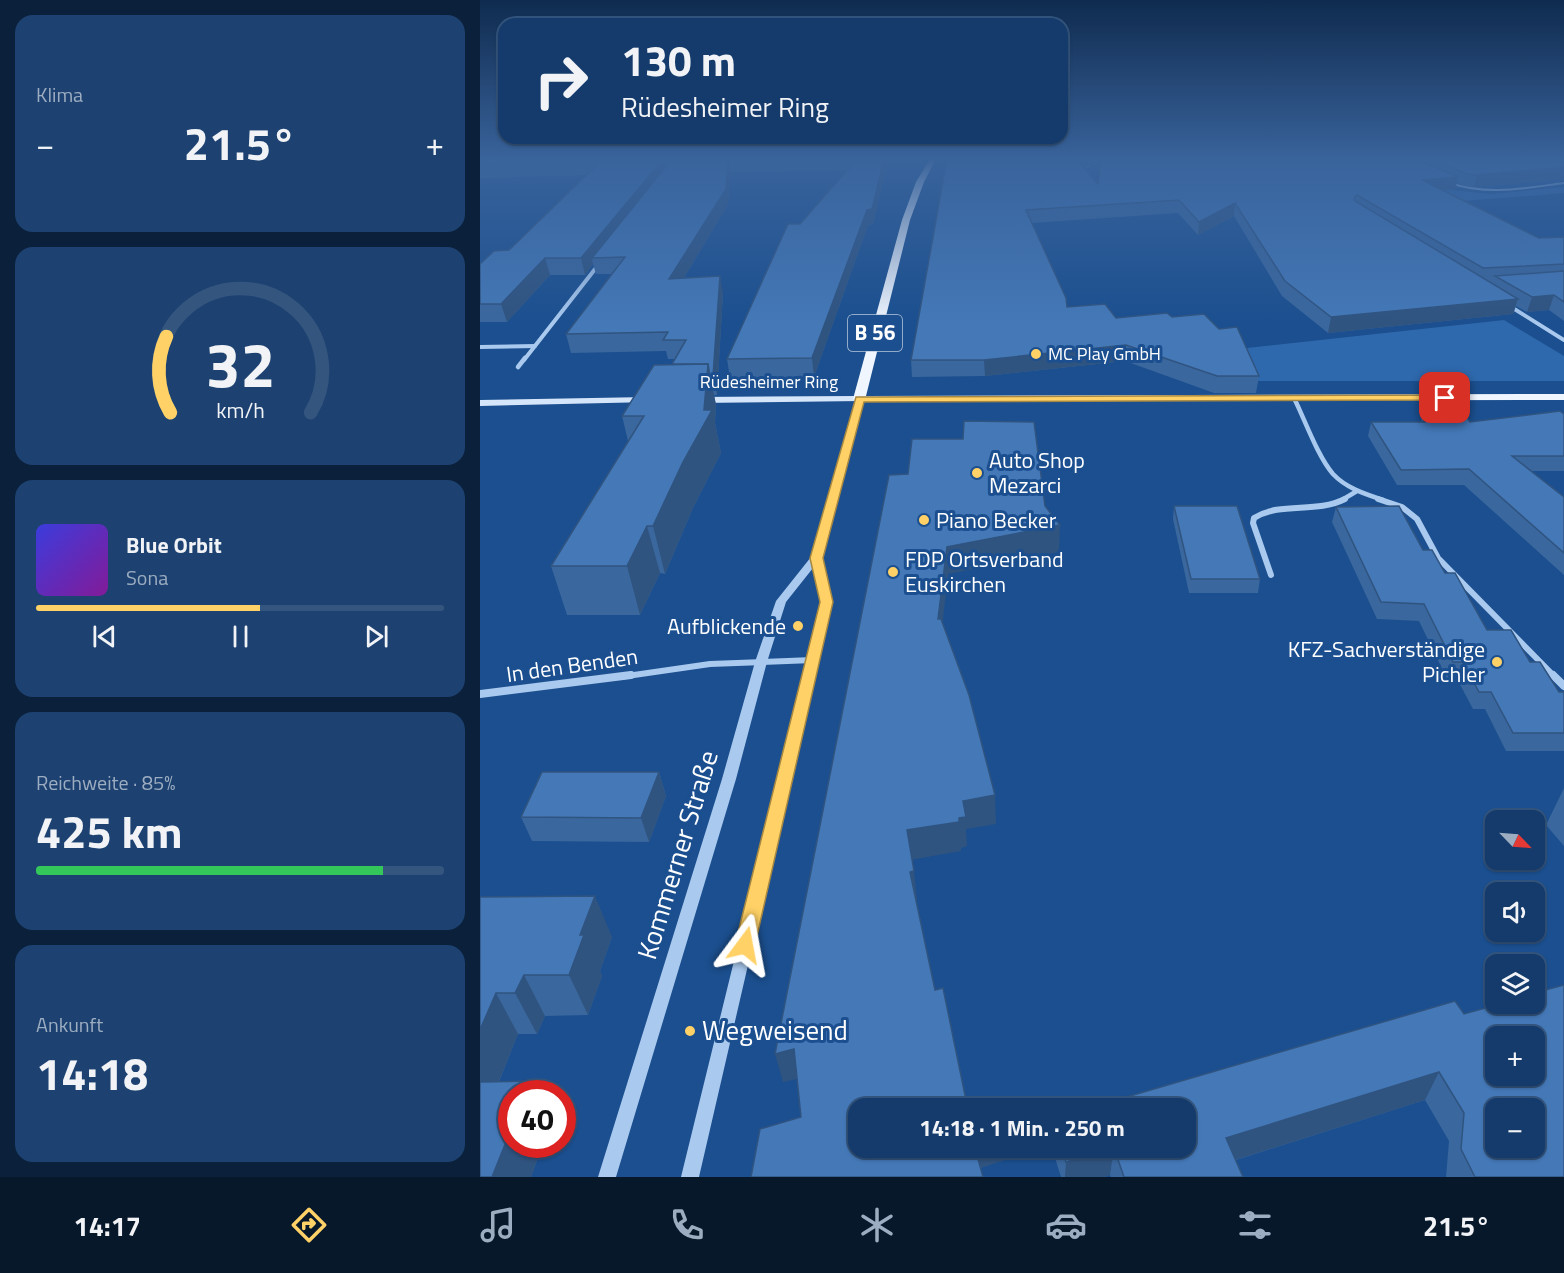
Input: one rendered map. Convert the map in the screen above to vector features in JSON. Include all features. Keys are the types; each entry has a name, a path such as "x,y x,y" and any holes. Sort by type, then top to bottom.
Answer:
{"main road":[{"name":"Kommerner Straße","path":"859,399 908,214"},
{"name":"Rüdesheimer Ring","path":"691,400 1564,397"},
{"path":"480,404 656,400"}],"street":[{"path":"518,367 606,256"},
{"path":"1507,304 1564,340"},
{"path":"480,347 535,346"},
{"path":"1294,398 1326,465 1334,475 1357,491 1402,507 1417,519 1438,558 1564,686"},
{"name":"Kommerner Straße","path":"607,1177 729,779 761,662 782,601 816,558 859,399"},
{"path":"1271,575 1253,523 1254,518 1264,510 1274,508 1319,508 1339,502 1357,491"},
{"name":"Kommerner Straße","path":"690,1177 826,602 816,558"},
{"name":"In den Benden","path":"480,694 518,691 710,664 813,660"}],"shaded area":[{"path":"1504,320 1564,356 1564,381 1252,381 1238,349"}],"building":[{"path":"546,214 618,214 581,258 545,258 501,304 480,304 480,264 494,251 509,250"},
{"path":"628,214 710,214 669,279 720,276 713,376 710,376 708,364 672,364 686,340 663,340 668,332 566,334 625,257 592,258"},
{"path":"809,214 866,214 812,358 727,359 788,224 800,224"},
{"path":"937,214 1028,214 1066,298 1067,307 1105,304 1116,318 1167,313 1172,317 1204,314 1219,329 1237,327 1259,376 1217,376 1126,345 984,360 911,360"},
{"path":"1192,214 1214,214 1199,222"},
{"path":"1242,214 1377,214 1518,299 1331,317 1285,281"},
{"path":"1390,214 1490,214 1539,238 1564,237 1564,264 1483,268"},
{"path":"1564,271 1564,302 1554,295 1532,297 1495,276"},
{"path":"708,364 704,410 712,410 683,462 653,526 647,526 627,566 551,566 644,416 622,416 654,365"},
{"path":"1560,411 1564,414 1564,456 1512,456 1564,497 1564,553 1469,469 1401,470 1371,422 1425,422 1422,417 1467,417 1470,422"},
{"path":"964,421 1034,422 1045,506 1060,525 947,547 938,619 941,619 969,695 995,795 963,801 966,817 959,818 959,822 907,830 914,871 910,872 935,990 943,988 966,1098 848,1098 848,1158 978,1158 983,1177 751,1177 760,1129 801,1117 794,1049 775,1054 889,475 908,474 912,439 963,439"},
{"path":"1174,506 1237,506 1260,579 1191,579"},
{"path":"1399,506 1423,550 1432,550 1445,573 1455,573 1487,630 1511,630 1530,662 1540,662 1559,692 1564,692 1564,733 1513,733 1491,692 1479,692 1463,662 1453,662 1424,604 1381,602 1336,507"},
{"path":"542,772 659,772 641,818 521,817"},
{"path":"595,896 580,935 584,935 569,975 524,975 515,993 496,993 480,1030 480,897"},
{"path":"1564,985 1564,1177 1475,1177 1461,1149 1464,1113 1439,1072 1226,1138 1243,1177 1124,1177 1117,1158 1196,1158 1196,1098 1123,1098 1455,1001 1464,1014 1485,1008 1485,1014 1545,1014 1545,990"},
{"path":"480,1082 498,1082 500,1158 492,1177 480,1177"},
{"path":"1065,1158 1080,1158 1066,1162"}],"place":[{"name":"MC Play GmbH","path":"1036,354"},
{"name":"Auto Shop Mezarci","path":"977,473"},
{"name":"Piano Becker","path":"924,520"},
{"name":"FDP Ortsverband Euskirchen","path":"893,572"},
{"name":"Aufblickende","path":"798,626"},
{"name":"KFZ-Sachverständige Pichler","path":"1497,662"},
{"name":"Wegweisend","path":"690,1031"}],"route":[{"path":"745,945 826,602 816,558 859,399 1445,398"}]}
